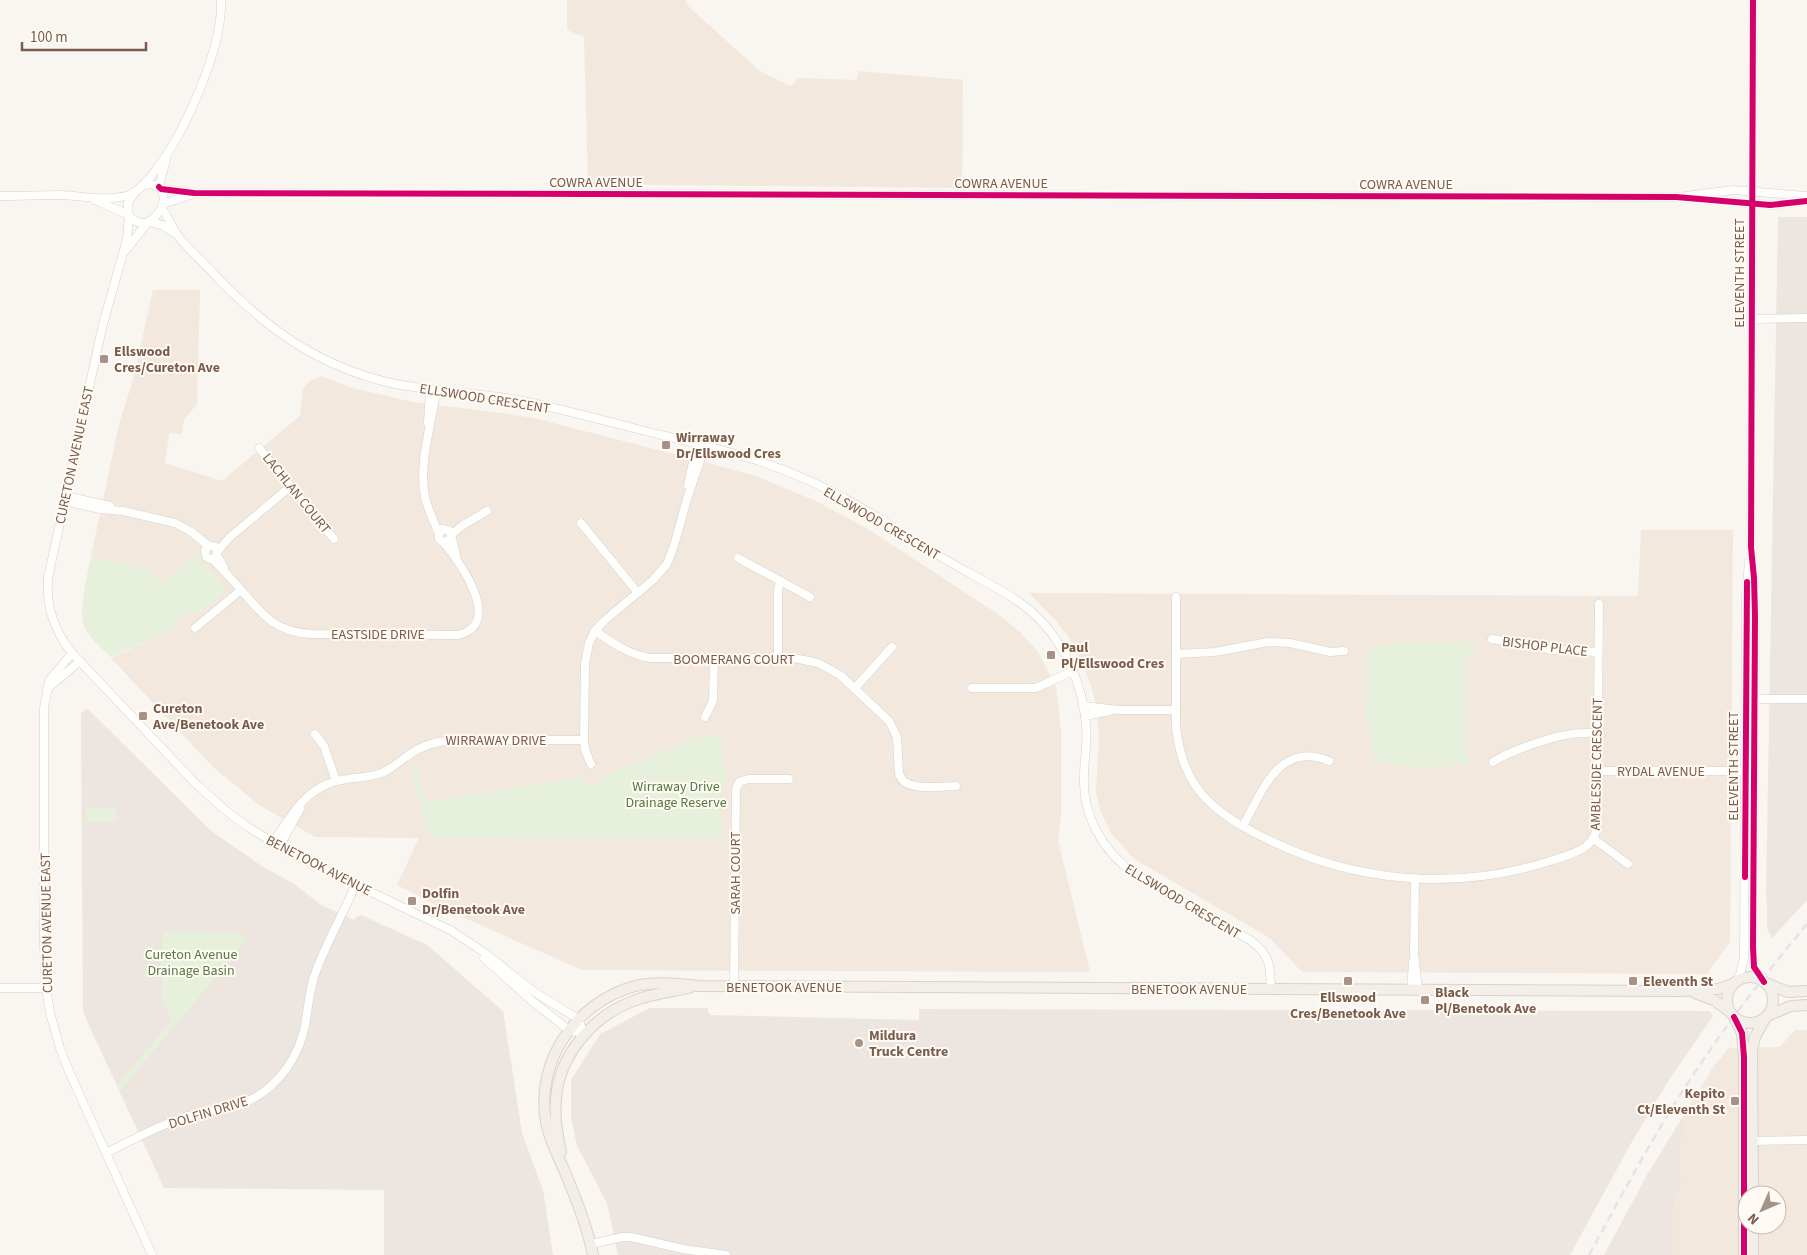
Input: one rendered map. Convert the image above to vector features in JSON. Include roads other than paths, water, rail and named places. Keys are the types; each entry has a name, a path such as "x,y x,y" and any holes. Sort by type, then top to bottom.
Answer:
{"main road":[{"path":"1752,1185 1742,1033 1727,1001 1728,994 1734,983 1740,979 1750,977 1784,991 1796,993 1807,991"},
{"path":"1744,1255 1752,1050 1755,1037 1772,1008 1773,999 1771,990 1764,982"},
{"name":"BENETOOK AVENUE","path":"578,1019 605,998 636,986 669,983 700,986 1679,991 1718,989 1734,983"},
{"name":"BENETOOK AVENUE","path":"584,1034 601,1018 633,1001 700,986"},
{"name":"BENETOOK AVENUE","path":"1679,991 1711,999 1723,1006 1733,1016"},
{"path":"1733,1016 1748,1023 1756,1022 1787,1007 1807,1005"},
{"path":"565,1170 552,1143 546,1124 544,1090 552,1060 569,1030 578,1019"},
{"path":"584,1034 566,1063 556,1097 557,1134 565,1170 592,1250"},
{"path":"1753,1235 1753,1255"}],"street":[{"path":"129,215 128,204 167,156 188,115 202,82 219,25 221,0"},
{"name":"ELEVENTH STREET","path":"1752,0 1751,547 1754,588 1753,960 1757,972 1764,982"},
{"path":"162,206 164,198 160,188 167,156"},
{"path":"0,196 61,195 116,198 149,184 160,188 194,193"},
{"name":"COWRA AVENUE","path":"1676,197 1733,190 1807,196"},
{"path":"123,254 162,206 194,193"},
{"name":"COWRA AVENUE","path":"194,193 1676,197 1770,205 1807,201"},
{"path":"91,198 129,215 139,223 148,222"},
{"name":"ELLSWOOD CRESCENT","path":"162,206 177,234"},
{"name":"CURETON AVENUE EAST","path":"80,661 72,653 56,628 48,601 48,578 102,328 127,239 129,215"},
{"name":"ELLSWOOD CRESCENT","path":"148,222 162,225 177,234 242,302 271,328 317,356 351,371 392,383 531,402 701,445 781,469 833,492 873,514 1028,608 1052,633 1069,660 1073,672 1085,716 1084,791 1092,821 1105,846 1125,867 1135,874 1250,940 1260,948 1269,961 1271,990"},
{"path":"1751,319 1807,318"},
{"name":"EASTSIDE DRIVE","path":"64,499 100,509 123,511 175,523 190,531 212,551 229,576 270,621 289,631 300,633 458,634 472,629 478,617 476,594 446,535 427,506 423,485 428,412 433,389"},
{"path":"591,764 584,750 585,664 589,642 595,631 605,620 653,580 667,564 687,499 691,466 701,445"},
{"name":"LACHLAN COURT","path":"259,448 334,539"},
{"path":"212,551 291,486"},
{"path":"446,535 488,511"},
{"path":"581,523 638,593"},
{"name":"ELEVENTH STREET","path":"1734,983 1740,975 1744,962 1746,596 1751,547"},
{"path":"738,558 810,597"},
{"path":"778,658 778,591 780,581"},
{"path":"195,628 241,590"},
{"name":"AMBLESIDE CRESCENT","path":"1176,597 1176,710 1178,743 1186,771 1206,800 1243,826 1283,847 1325,863 1368,873 1414,878 1461,878 1515,871 1572,853 1589,845 1594,838 1597,830 1599,604"},
{"name":"BOOMERANG COURT","path":"595,631 624,650 642,657 794,658 818,663 835,672 855,688 883,714 893,727 898,746 900,778 905,784 913,787 956,786"},
{"name":"BISHOP PLACE","path":"1492,638 1554,650 1598,652"},
{"path":"1176,654 1215,652 1268,642 1290,644 1330,652 1344,650"},
{"path":"855,688 892,647"},
{"name":"CURETON AVENUE EAST","path":"72,653 49,681 44,708 44,945 46,988 50,1013 60,1048 152,1255"},
{"path":"705,718 713,701 714,658"},
{"path":"47,690 80,661"},
{"name":"BENETOOK AVENUE","path":"80,661 209,796 244,825 276,845 432,921 485,953 533,991 578,1019"},
{"path":"972,688 1036,688 1073,672"},
{"path":"1745,698 1807,699"},
{"path":"1083,706 1119,710 1176,710"},
{"path":"1085,716 1119,710"},
{"path":"1493,762 1506,754 1552,737 1574,732 1598,732"},
{"path":"315,734 327,752 336,781"},
{"name":"WIRRAWAY DRIVE","path":"276,845 295,821 304,800 316,789 336,781 365,778 384,772 418,749 438,741 584,740"},
{"path":"1243,826 1273,773 1284,763 1307,756 1329,761"},
{"name":"RYDAL AVENUE","path":"1598,770 1754,771"},
{"name":"SARAH COURT","path":"734,986 736,790 739,782 748,779 789,779"},
{"path":"1594,838 1628,864"},
{"path":"1414,878 1414,990"},
{"name":"DOLFIN DRIVE","path":"106,1152 185,1117 225,1109 242,1103 255,1097 282,1074 292,1061 300,1044 314,976 356,884"},
{"name":"BENETOOK AVENUE","path":"466,941 532,1001 569,1030 584,1034"},
{"path":"0,988 46,988"},
{"path":"578,1019 584,1034"},
{"path":"1748,1140 1807,1140"},
{"path":"592,1250 622,1237 631,1237 683,1249 726,1255"}],"railway":[{"path":"1589,1255 1647,1150 1698,1067 1774,964 1807,924"}],"place":[{"name":"Ellswood Cres/Cureton Ave","path":"104,359"},
{"name":"Wirraway Dr/Ellswood Cres","path":"666,445"},
{"name":"Paul Pl/Ellswood Cres","path":"1051,655"},
{"name":"Cureton Ave/Benetook Ave","path":"143,716"},
{"name":"Dolfin Dr/Benetook Ave","path":"412,901"},
{"name":"Ellswood Cres/Benetook Ave","path":"1348,981"},
{"name":"Eleventh St","path":"1633,981"},
{"name":"Black Pl/Benetook Ave","path":"1425,1000"},
{"name":"Mildura Truck Centre","path":"859,1043"},
{"name":"Kepito Ct/Eleventh St","path":"1735,1101"}],"park label":[{"name":"Wirraway Drive Drainage Reserve","path":"676,794"},
{"name":"Cureton Avenue Drainage Basin","path":"191,962"}]}
